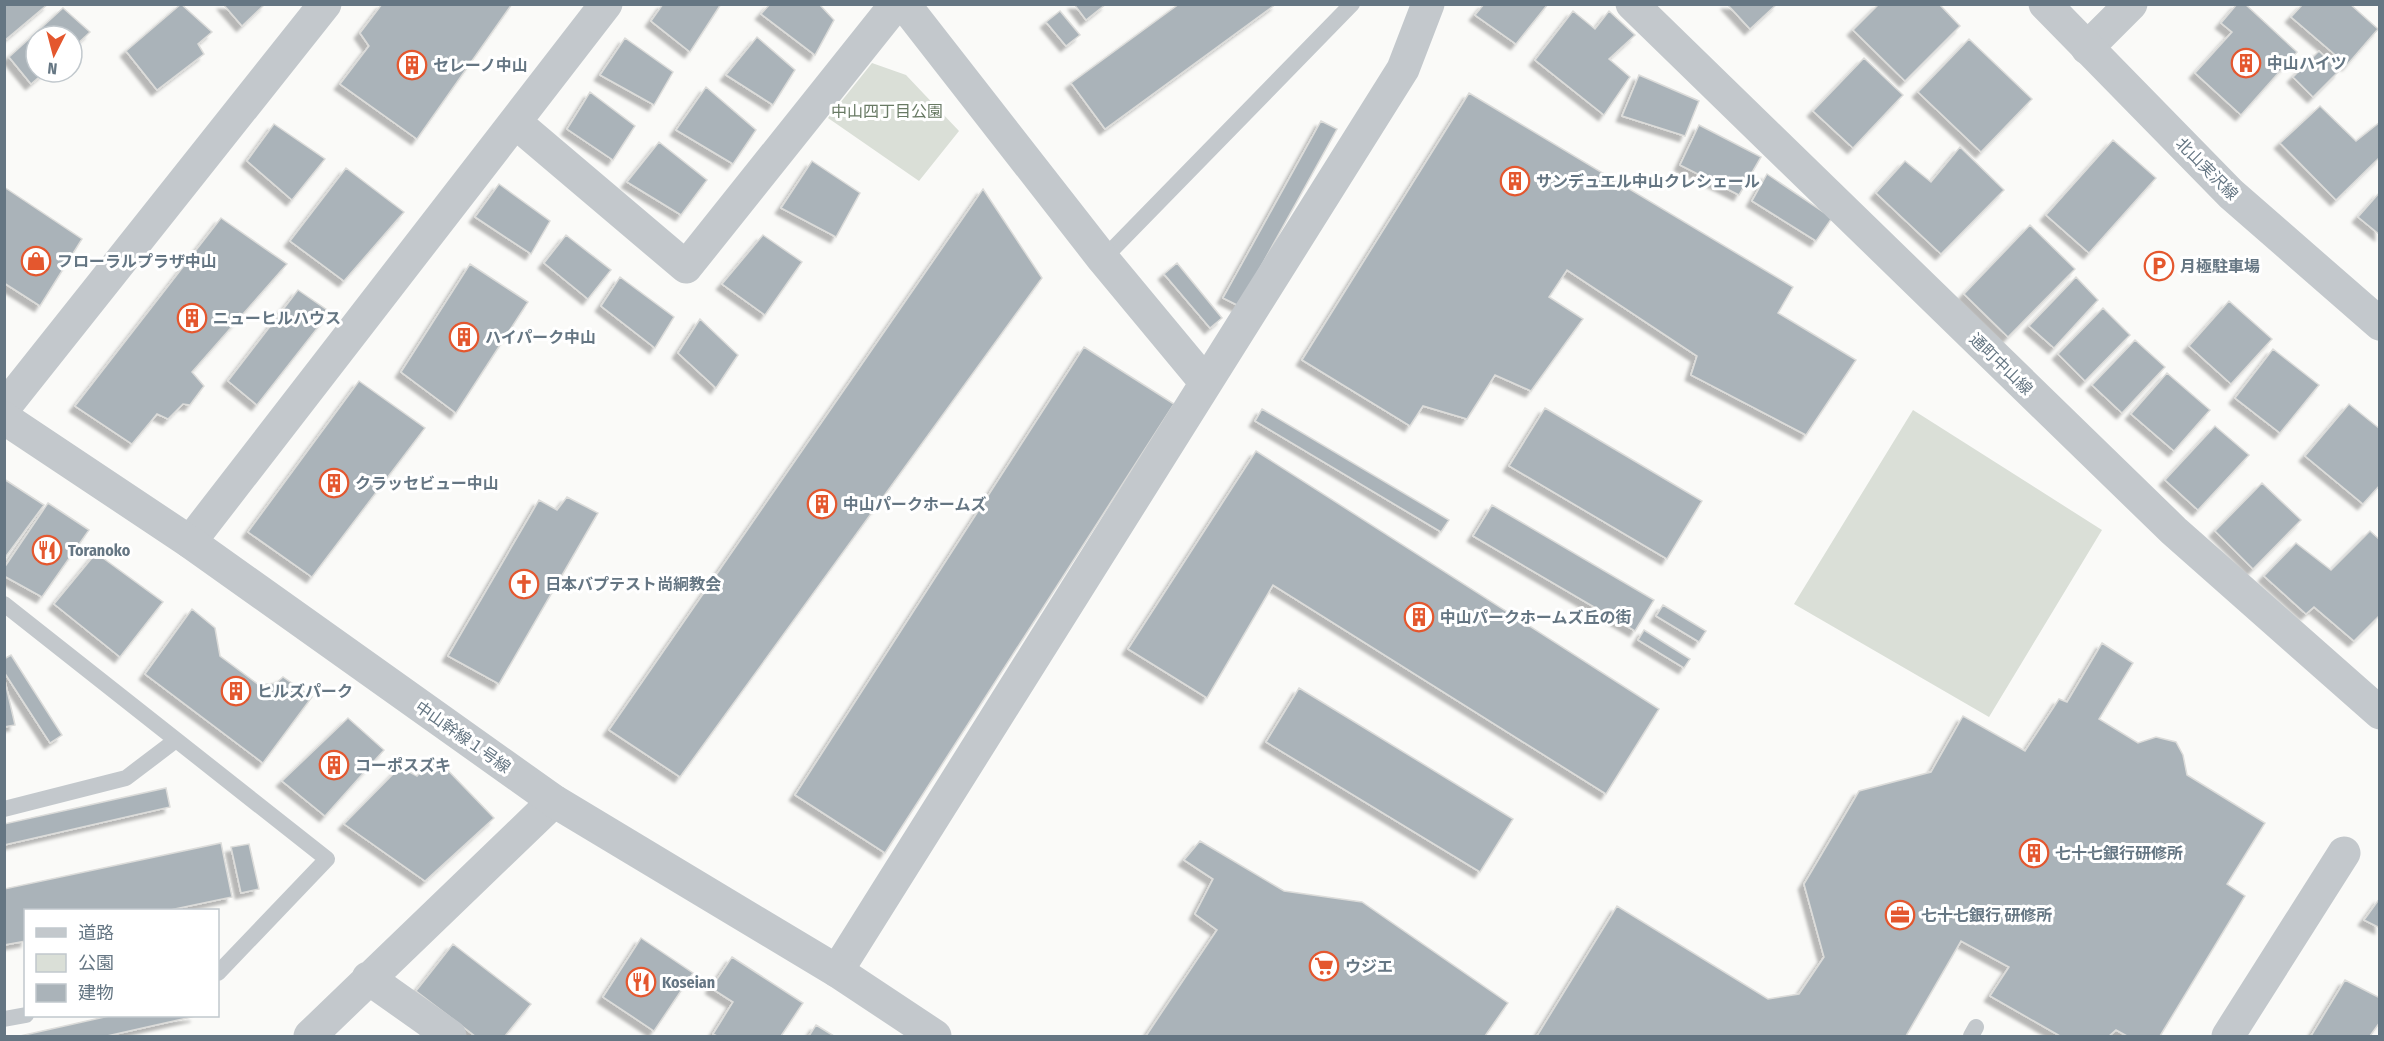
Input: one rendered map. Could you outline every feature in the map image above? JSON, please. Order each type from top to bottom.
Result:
[{"type":"street","points":[[4,408],[325,4]]},
{"type":"street","points":[[190,542],[606,4]]},
{"type":"street","points":[[515,122],[686,267],[896,4]]},
{"type":"street","points":[[904,4],[1103,259],[1206,383]]},
{"type":"street","points":[[837,970],[1402,69],[1428,4]]},
{"type":"street","name":"通町中山線","points":[[1632,4],[2174,531],[2379,714]]},
{"type":"street","name":"北山実沢線","points":[[2045,4],[2231,194],[2379,324]]},
{"type":"street","points":[[2087,48],[2131,4]]},
{"type":"street","name":"中山幹線１号線","points":[[4,417],[190,542],[554,801],[837,970],[935,1036]]},
{"type":"street","points":[[310,1036],[554,801]]},
{"type":"street","points":[[2228,1036],[2344,854]]},
{"type":"street","points":[[369,978],[450,1036]]},
{"type":"lane","points":[[1103,259],[1352,4]]},
{"type":"lane","points":[[4,604],[327,859],[219,972]]},
{"type":"lane","points":[[4,809],[126,778],[176,740]]},
{"type":"lane","points":[[4,1019],[24,1015]]},
{"type":"green space","name":"中山四丁目公園","points":[[872,63],[906,75],[959,131],[919,181],[828,118]]},
{"type":"green space","points":[[1913,410],[2102,530],[1989,717],[1794,604]]},
{"type":"building","points":[[4,4],[48,4],[24,24],[4,41]]},
{"type":"building","points":[[181,4],[212,32],[198,44],[204,54],[157,90],[126,51]]},
{"type":"building","points":[[223,4],[265,4],[242,26]]},
{"type":"building","name":"セレーノ中山","points":[[382,4],[512,4],[417,139],[340,84],[369,46],[360,33]]},
{"type":"building","points":[[663,4],[721,4],[690,52],[651,21]]},
{"type":"building","points":[[770,4],[819,4],[834,20],[815,55],[761,14]]},
{"type":"building","points":[[1074,4],[1106,4],[1086,20]]},
{"type":"building","points":[[1179,4],[1276,4],[1105,129],[1071,83]]},
{"type":"building","points":[[1484,4],[1548,4],[1516,44],[1475,15]]},
{"type":"building","points":[[1727,4],[1777,4],[1750,29]]},
{"type":"building","points":[[1879,4],[1939,4],[1960,26],[1905,81],[1853,30]]},
{"type":"building","name":"中山ハイツ","points":[[2237,4],[2245,4],[2297,52],[2241,115],[2195,73],[2232,32],[2221,23]]},
{"type":"building","points":[[2303,4],[2350,4],[2378,29],[2347,65],[2291,17]]},
{"type":"building","points":[[63,8],[81,24],[45,24]]},
{"type":"building","points":[[1060,11],[1080,35],[1066,46],[1046,22]]},
{"type":"building","points":[[1573,11],[1595,29],[1609,11],[1635,35],[1609,59],[1630,77],[1604,115],[1535,60]]},
{"type":"building","points":[[84,27],[90,32],[84,38]]},
{"type":"building","points":[[757,37],[795,70],[773,105],[726,75]]},
{"type":"building","points":[[625,38],[673,72],[654,105],[600,75]]},
{"type":"building","points":[[1969,39],[2032,99],[1981,152],[1918,92]]},
{"type":"building","points":[[24,43],[24,75],[9,57]]},
{"type":"building","points":[[2319,51],[2339,71],[2313,97],[2293,77]]},
{"type":"building","points":[[1864,58],[1903,95],[1853,148],[1813,111]]},
{"type":"building","points":[[1639,75],[1699,101],[1685,136],[1622,116]]},
{"type":"building","points":[[706,87],[756,130],[733,164],[676,130]]},
{"type":"building","points":[[590,92],[635,126],[613,160],[567,129]]},
{"type":"building","name":"サンデュエル中山クレシェール","points":[[1469,93],[1793,287],[1778,313],[1856,360],[1806,435],[1691,375],[1697,356],[1567,270],[1549,297],[1583,319],[1531,391],[1495,375],[1467,419],[1423,406],[1410,426],[1302,360]]},
{"type":"building","points":[[2320,106],[2356,141],[2380,122],[2380,157],[2336,200],[2280,143]]},
{"type":"building","points":[[1321,121],[1337,129],[1239,306],[1223,298]]},
{"type":"building","points":[[274,124],[325,159],[292,200],[247,161]]},
{"type":"building","points":[[1699,125],[1761,157],[1739,195],[1680,165]]},
{"type":"building","points":[[2113,140],[2156,178],[2089,253],[2046,215]]},
{"type":"building","points":[[659,142],[707,180],[681,215],[627,182]]},
{"type":"building","points":[[1960,147],[2004,190],[1941,254],[1876,193],[1905,161],[1931,182]]},
{"type":"building","points":[[812,161],[860,193],[836,237],[781,208]]},
{"type":"building","points":[[346,168],[404,212],[344,281],[290,241]]},
{"type":"building","points":[[1767,174],[1832,218],[1816,241],[1752,201]]},
{"type":"building","points":[[499,184],[550,221],[531,254],[475,217]]},
{"type":"building","name":"フローラルプラザ中山","points":[[4,187],[82,239],[40,306],[4,283]]},
{"type":"building","name":"中山パークホームズ","points":[[983,189],[1042,278],[680,777],[609,730]]},
{"type":"building","points":[[2380,192],[2380,235],[2358,217]]},
{"type":"building","name":"ニューヒルハウス","points":[[221,218],[287,264],[192,372],[204,386],[190,405],[183,404],[168,419],[157,414],[132,444],[75,406]]},
{"type":"building","points":[[2030,225],[2075,269],[2008,337],[1964,294]]},
{"type":"building","points":[[566,235],[611,270],[588,299],[544,263]]},
{"type":"building","points":[[763,235],[802,262],[765,315],[722,284]]},
{"type":"building","points":[[1177,263],[1222,318],[1210,328],[1164,274]]},
{"type":"building","name":"ハイパーク中山","points":[[470,264],[528,302],[456,413],[401,372]]},
{"type":"building","points":[[620,277],[674,317],[655,348],[601,306]]},
{"type":"building","points":[[2076,277],[2098,300],[2054,348],[2029,326]]},
{"type":"building","points":[[298,290],[330,312],[257,405],[228,381]]},
{"type":"building","points":[[2229,301],[2272,339],[2231,384],[2189,346]]},
{"type":"building","points":[[2103,308],[2130,335],[2085,381],[2058,354]]},
{"type":"building","points":[[700,319],[738,355],[716,388],[678,353]]},
{"type":"building","points":[[2135,340],[2165,367],[2122,413],[2092,385]]},
{"type":"building","points":[[1084,347],[1174,404],[885,853],[795,795]]},
{"type":"building","points":[[2273,349],[2319,385],[2280,433],[2235,398]]},
{"type":"building","points":[[2167,373],[2210,410],[2174,451],[2131,414]]},
{"type":"building","name":"クラッセビュー中山","points":[[359,381],[425,428],[312,577],[248,532]]},
{"type":"building","points":[[2349,404],[2380,429],[2380,485],[2363,504],[2305,456]]},
{"type":"building","points":[[1545,408],[1702,501],[1667,559],[1509,466]]},
{"type":"building","points":[[1262,409],[1449,520],[1441,532],[1255,421]]},
{"type":"building","points":[[2215,426],[2249,455],[2198,510],[2165,480]]},
{"type":"building","name":"中山パークホームズ丘の街","points":[[1256,451],[1659,709],[1606,794],[1273,585],[1207,698],[1128,649]]},
{"type":"building","points":[[4,479],[44,505],[4,559]]},
{"type":"building","points":[[2262,483],[2301,520],[2253,569],[2215,531]]},
{"type":"building","name":"日本バプテスト尚絅教会","points":[[567,497],[598,513],[499,684],[448,656],[539,500],[557,510]]},
{"type":"building","points":[[48,503],[89,530],[42,597],[4,576],[4,568]]},
{"type":"building","points":[[1492,505],[1654,600],[1635,631],[1473,536]]},
{"type":"building","points":[[2370,531],[2380,540],[2380,615],[2354,641],[2314,607],[2306,614],[2264,576],[2296,543],[2331,570]]},
{"type":"building","points":[[96,553],[163,602],[120,657],[54,604]]},
{"type":"building","points":[[1663,605],[1706,631],[1699,642],[1656,616]]},
{"type":"building","name":"ヒルズパーク","points":[[192,609],[215,628],[220,656],[259,685],[276,683],[283,677],[312,697],[263,763],[145,674]]},
{"type":"building","points":[[1644,630],[1690,659],[1684,668],[1638,640]]},
{"type":"building","name":"七十七銀行研修所","points":[[2102,643],[2133,663],[2099,719],[2138,743],[2156,737],[2176,742],[2183,755],[2187,775],[2265,823],[2227,884],[2245,896],[2160,1036],[2127,1036],[2116,1030],[2109,1036],[2060,1036],[1990,996],[2009,967],[1961,941],[1906,1036],[1537,1036],[1617,906],[1768,999],[1799,994],[1824,957],[1804,884],[1859,791],[1931,772],[1963,716],[2025,751],[2059,699],[2067,702]]},
{"type":"building","points":[[11,655],[62,735],[50,743],[4,672],[4,659]]},
{"type":"building","points":[[4,677],[15,725],[4,727]]},
{"type":"building","points":[[1299,688],[1513,819],[1480,872],[1266,742]]},
{"type":"building","name":"コーポスズキ","points":[[348,718],[384,750],[325,816],[282,781]]},
{"type":"building","points":[[434,756],[494,818],[425,881],[344,824],[400,767],[417,776]]},
{"type":"building","points":[[166,788],[170,807],[4,845],[4,824]]},
{"type":"building","name":"ウジエ","points":[[1200,841],[1284,891],[1362,902],[1508,1003],[1485,1036],[1146,1036],[1217,930],[1195,914],[1213,879],[1184,860]]},
{"type":"building","points":[[221,843],[232,897],[175,909],[24,909],[24,941],[4,945],[4,889]]},
{"type":"building","points":[[249,844],[259,889],[241,893],[231,847]]},
{"type":"building","points":[[2380,898],[2380,928],[2364,920]]},
{"type":"building","points":[[641,938],[693,973],[654,1031],[603,997]]},
{"type":"building","points":[[453,944],[531,1004],[505,1036],[475,1036],[416,991]]},
{"type":"building","points":[[732,957],[803,1003],[781,1036],[717,1036],[713,1034],[733,1002],[711,988]]},
{"type":"building","points":[[2345,980],[2380,998],[2380,1022],[2370,1036],[2311,1036]]},
{"type":"building","points":[[105,1017],[192,1017],[107,1036],[20,1036]]},
{"type":"building","points":[[816,1025],[834,1036],[809,1036]]},
{"type":"place","name":"中山ハイツ","points":[[2246,63]]},
{"type":"place","name":"セレーノ中山","points":[[412,65]]},
{"type":"place","name":"サンデュエル中山クレシェール","points":[[1515,181]]},
{"type":"place","name":"フローラルプラザ中山","points":[[36,261]]},
{"type":"place","name":"月極駐車場","points":[[2159,266]]},
{"type":"place","name":"ニューヒルハウス","points":[[192,318]]},
{"type":"place","name":"ハイパーク中山","points":[[464,337]]},
{"type":"place","name":"クラッセビュー中山","points":[[334,483]]},
{"type":"place","name":"中山パークホームズ","points":[[822,504]]},
{"type":"place","name":"Toranoko","points":[[47,550]]},
{"type":"place","name":"日本バプテスト尚絅教会","points":[[524,584]]},
{"type":"place","name":"中山パークホームズ丘の街","points":[[1419,617]]},
{"type":"place","name":"ヒルズパーク","points":[[236,691]]},
{"type":"place","name":"コーポスズキ","points":[[334,765]]},
{"type":"place","name":"七十七銀行研修所","points":[[2034,853]]},
{"type":"place","name":"七十七銀行 研修所","points":[[1900,915]]},
{"type":"place","name":"ウジエ","points":[[1324,966]]},
{"type":"place","name":"Koseian","points":[[641,982]]}]
